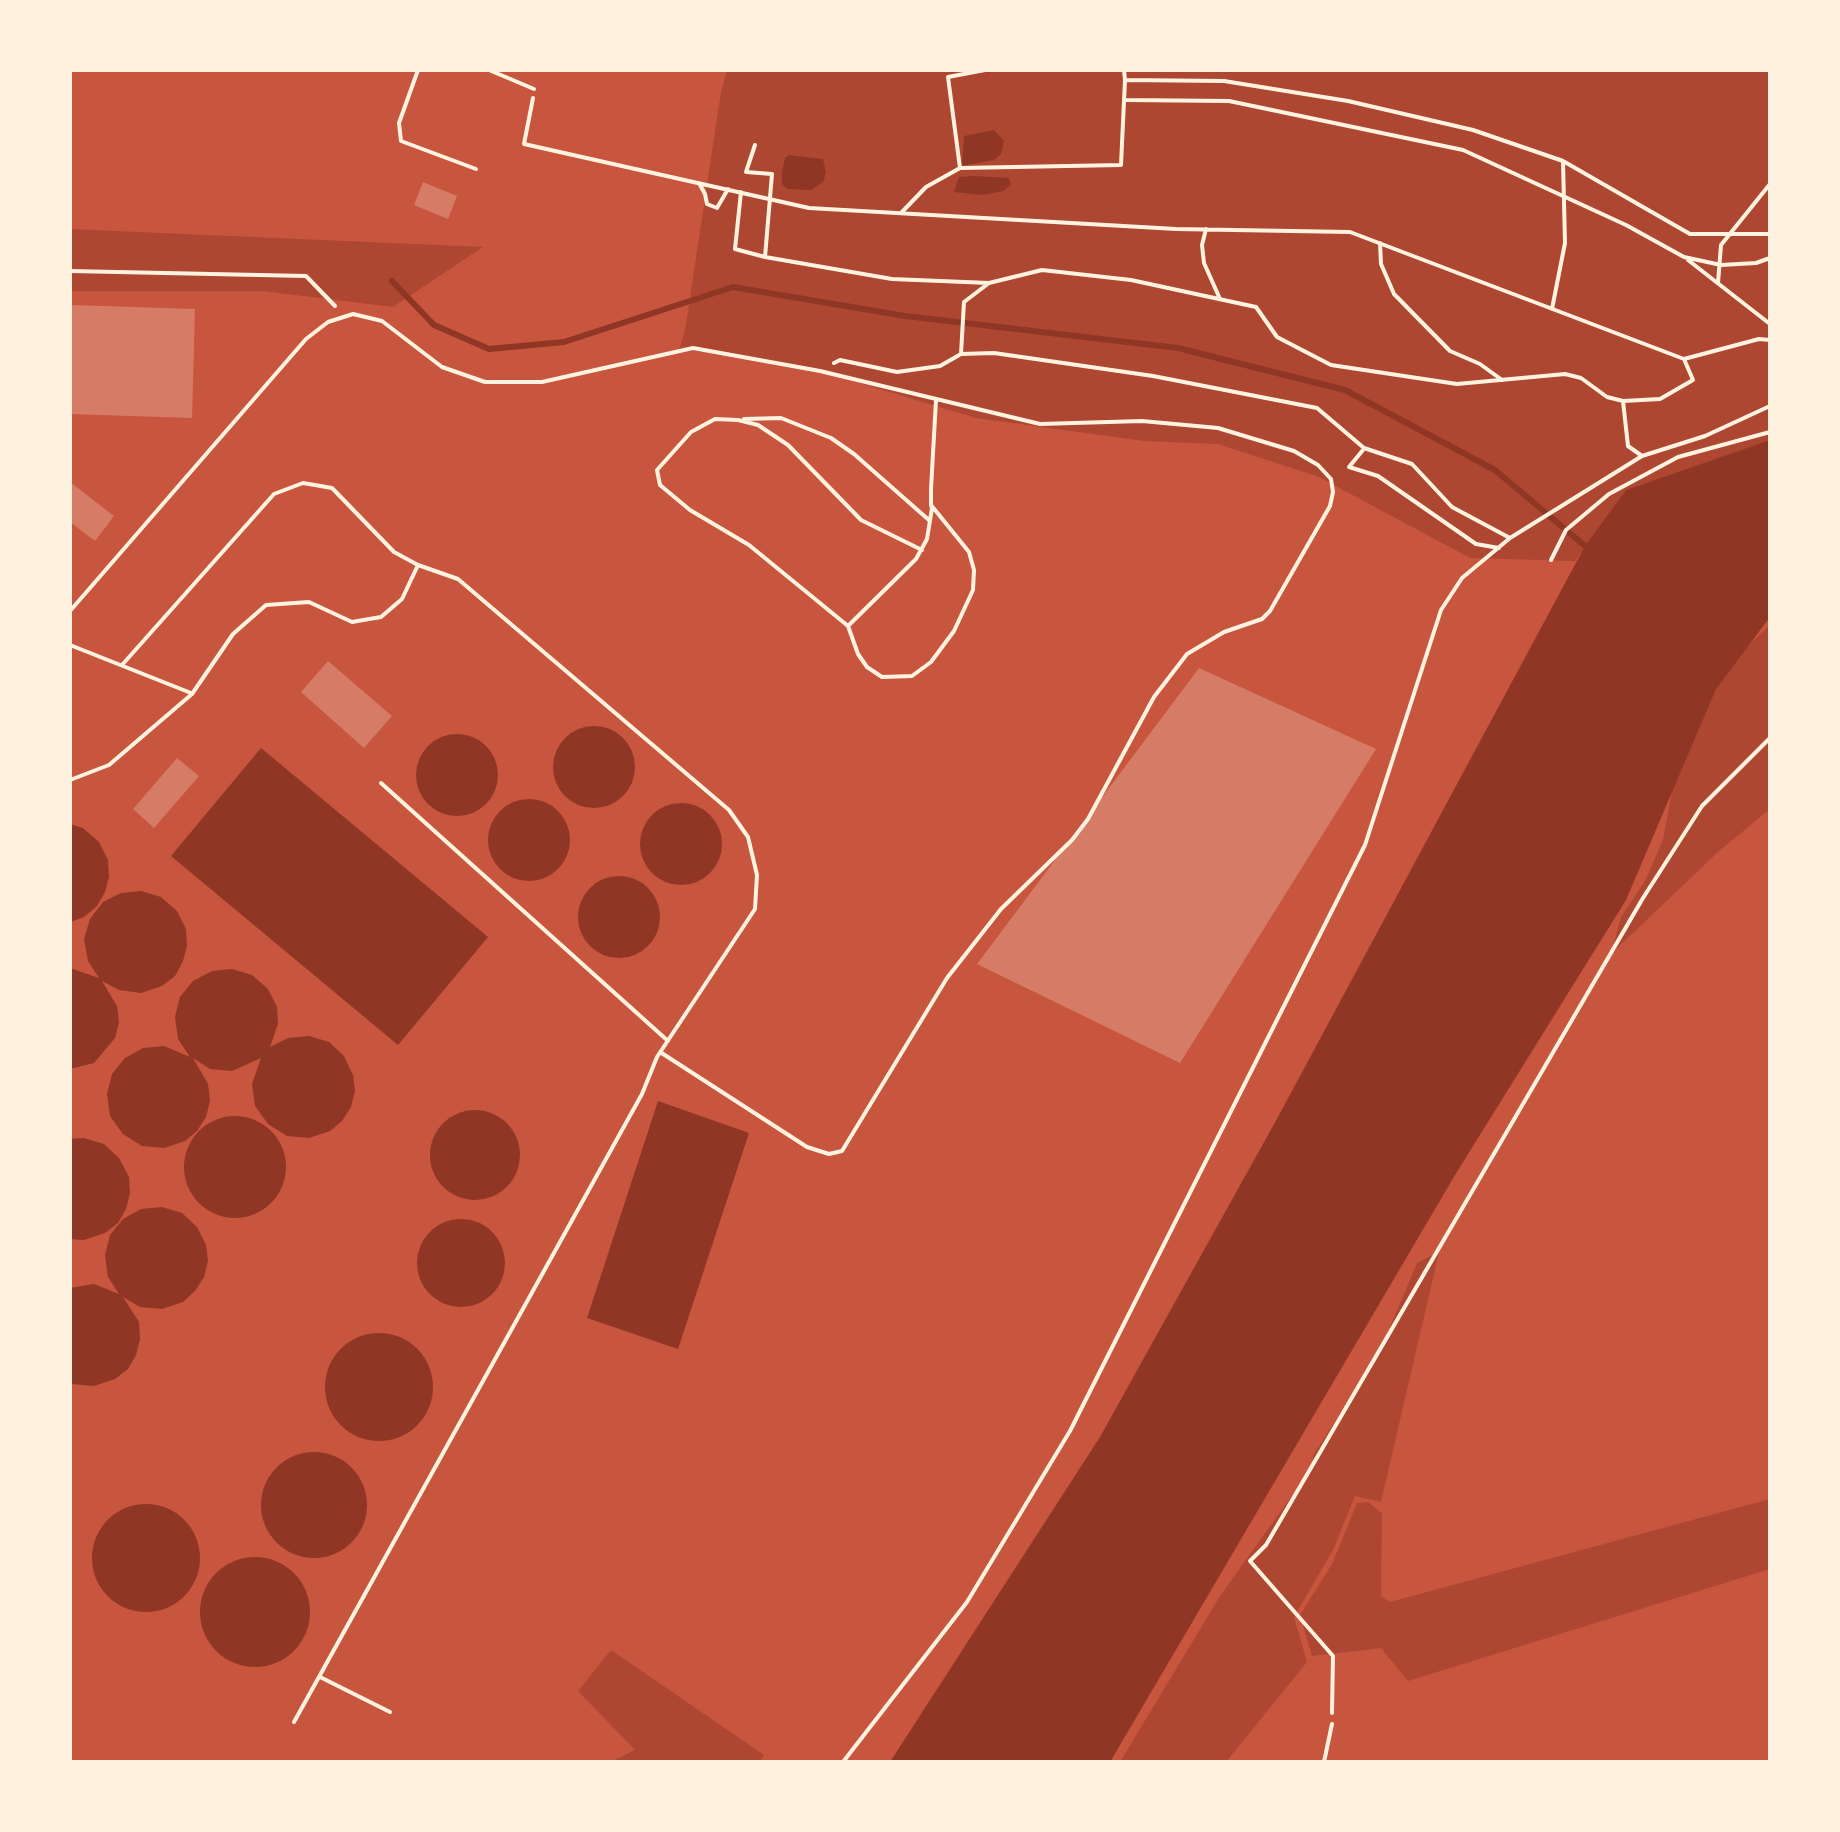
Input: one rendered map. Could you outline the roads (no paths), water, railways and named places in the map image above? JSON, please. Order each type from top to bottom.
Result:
[{"type":"lane","points":[[418,70],[399,123],[400,141],[476,168]]},
{"type":"lane","points":[[489,70],[534,89]]},
{"type":"lane","points":[[70,610],[306,339],[328,322],[354,314],[382,321],[442,367],[485,382],[542,382],[693,348],[820,371],[1040,424],[1142,421],[1218,428],[1263,439],[1318,464],[1331,479],[1330,506],[1270,611],[1186,654],[1154,697],[1088,819],[980,932],[947,978],[842,1151],[835,1155],[807,1147],[660,1052]]},
{"type":"lane","points":[[848,626],[922,550],[932,505],[936,400]]},
{"type":"lane","points":[[930,520],[832,438],[781,418],[715,419],[691,432],[657,470],[660,484],[690,510],[748,545],[848,626],[867,668],[882,677],[896,679],[912,676],[931,662],[954,631],[973,590],[974,570],[962,540],[932,505]]},
{"type":"lane","points":[[738,420],[758,425],[788,445],[860,520],[922,550]]},
{"type":"lane","points":[[122,664],[274,494],[303,483],[332,488],[394,552],[418,565],[458,578],[729,810],[748,837],[758,875],[755,909],[660,1052],[642,1094],[294,1722]]},
{"type":"lane","points":[[70,780],[110,765],[192,694],[233,634],[266,605],[309,602],[352,622],[381,617],[402,599],[418,565]]},
{"type":"lane","points":[[70,644],[192,694]]},
{"type":"lane","points":[[381,783],[668,1042]]},
{"type":"lane","points":[[320,1677],[390,1712]]},
{"type":"lane","points":[[1324,1762],[1332,1724]]},
{"type":"waterway","points":[[392,281],[434,325],[489,349],[564,342],[733,287],[905,316],[1178,348],[1345,390],[1495,470],[1585,546]]}]
